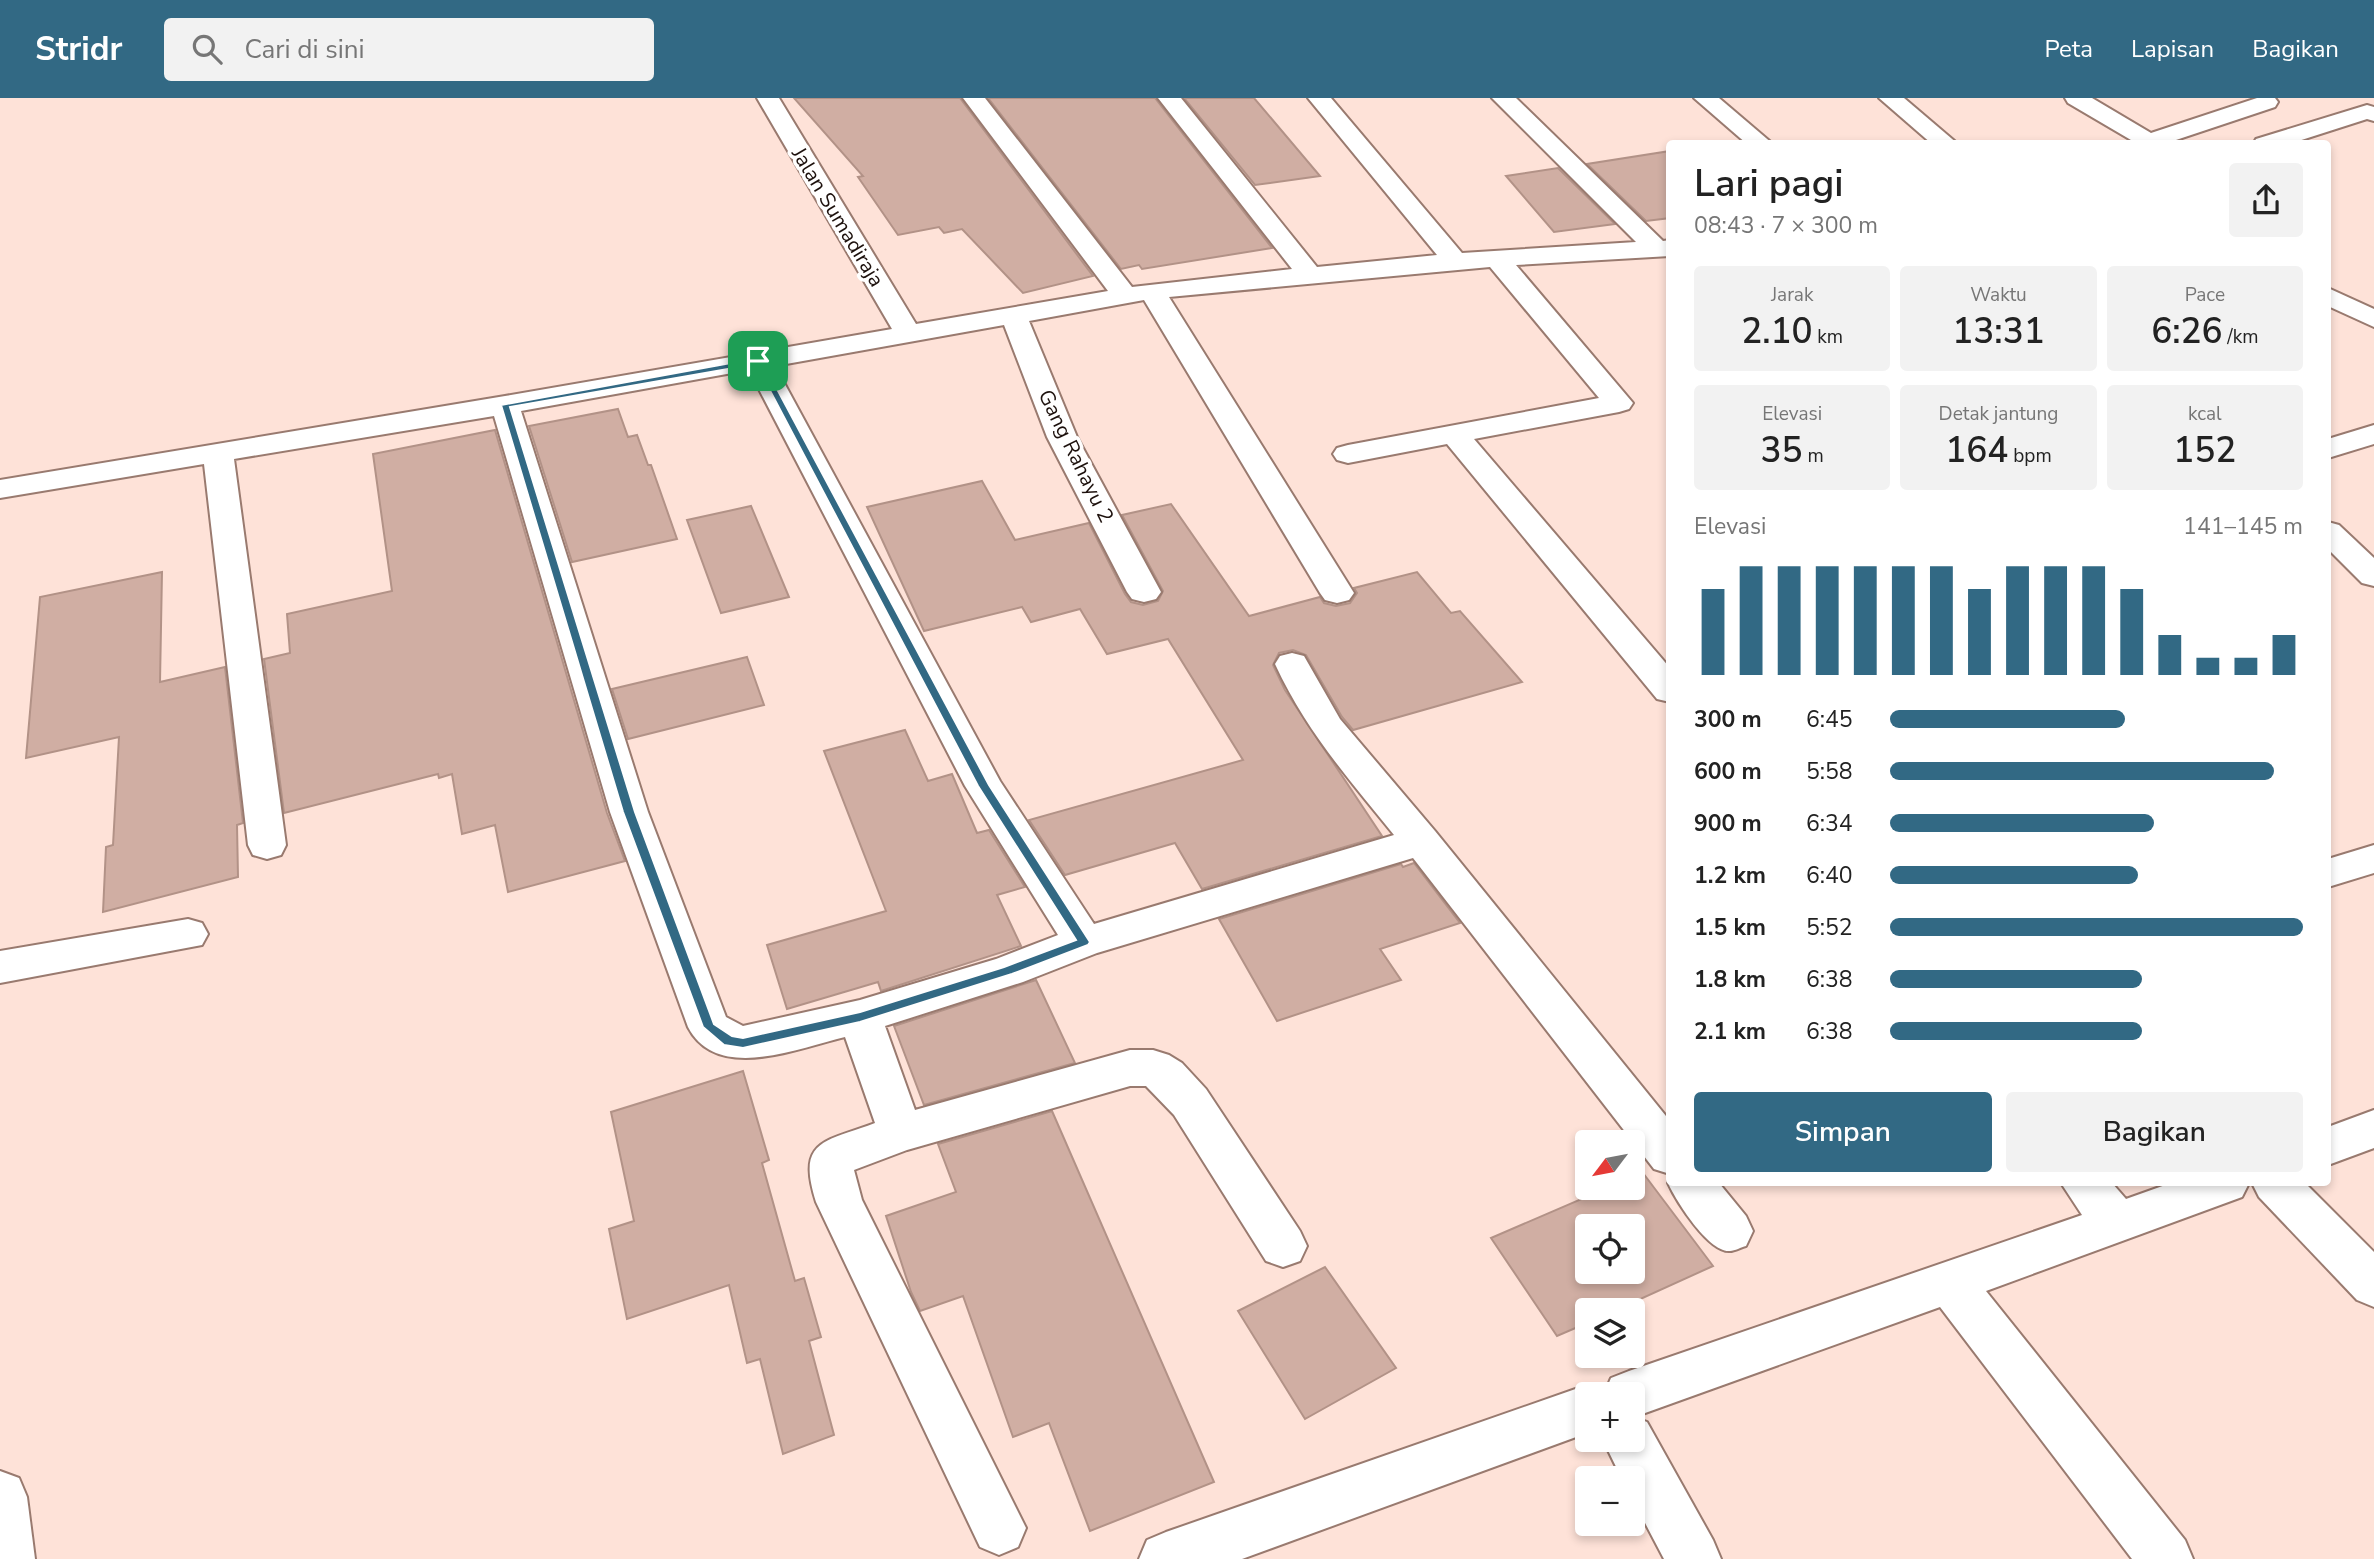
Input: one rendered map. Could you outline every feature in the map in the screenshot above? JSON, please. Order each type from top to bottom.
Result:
[{"type":"street","name":"Jalan Sumadiraja","points":[[768,98],[909,335]]},
{"type":"street","points":[[974,98],[1139,293],[1337,593]]},
{"type":"street","points":[[1169,98],[1308,273]]},
{"type":"street","points":[[1319,98],[1455,261]]},
{"type":"street","points":[[1503,98],[1663,249]]},
{"type":"street","points":[[1705,98],[1757,140]]},
{"type":"street","points":[[1890,98],[1942,140]]},
{"type":"street","points":[[2076,98],[2141,140]]},
{"type":"street","points":[[2150,140],[2261,100],[2318,125]]},
{"type":"street","points":[[2329,102],[2371,113]]},
{"type":"street","points":[[2275,140],[2318,125],[2371,113]]},
{"type":"street","points":[[0,489],[505,405],[1139,293],[1308,273],[1496,258],[1663,249]]},
{"type":"street","points":[[1348,454],[1619,402],[1496,258]]},
{"type":"street","points":[[2333,304],[2374,294]]},
{"type":"street","points":[[2333,304],[2374,319]]},
{"type":"street","name":"Gang Rahayu 2","points":[[1014,317],[1062,436],[1144,592]]},
{"type":"street","points":[[758,361],[984,786],[1084,942]]},
{"type":"street","points":[[505,405],[629,812],[709,1027],[729,1041],[743,1043],[860,1017],[1008,971],[1084,942],[1422,841]]},
{"type":"street","points":[[1454,434],[1666,686]]},
{"type":"street","points":[[2331,448],[2374,434]]},
{"type":"street","points":[[218,454],[267,845]]},
{"type":"street","points":[[2331,535],[2374,576]]},
{"type":"street","points":[[1292,664],[1310,702],[1327,728],[1422,841],[1666,1150]]},
{"type":"street","points":[[2331,872],[2374,859]]},
{"type":"street","points":[[0,967],[188,934]]},
{"type":"street","points":[[860,1017],[901,1133]]},
{"type":"street","points":[[999,1528],[839,1202],[831,1177],[831,1165],[837,1157],[901,1133],[1130,1068],[1153,1068],[1166,1076],[1190,1102],[1283,1246]]},
{"type":"street","points":[[2331,1145],[2374,1129]]},
{"type":"street","points":[[1693,1186],[1729,1231]]},
{"type":"street","points":[[2086,1186],[2117,1223]]},
{"type":"street","points":[[1645,1389],[2218,1186]]},
{"type":"street","points":[[2278,1186],[2374,1285]]},
{"type":"street","points":[[1950,1282],[2166,1559]]},
{"type":"street","points":[[1166,1559],[1575,1413]]},
{"type":"street","points":[[1636,1452],[1694,1559]]},
{"type":"street","points":[[0,1497],[8,1559]]},
{"type":"building","points":[[794,98],[960,98],[1093,276],[1023,293],[962,229],[944,233],[939,227],[898,235],[858,177],[863,176]]},
{"type":"building","points":[[988,98],[1155,98],[1272,248],[1142,269],[1139,265],[1121,269]]},
{"type":"building","points":[[1184,98],[1254,98],[1320,176],[1255,185]]},
{"type":"building","points":[[1666,152],[1666,218],[1646,221],[1587,164]]},
{"type":"building","points":[[1558,168],[1615,224],[1554,232],[1506,176]]},
{"type":"building","points":[[618,409],[628,437],[637,435],[648,465],[651,465],[677,539],[572,562],[529,426]]},
{"type":"building","points":[[495,430],[607,813],[625,861],[508,892],[495,825],[462,834],[452,774],[439,778],[438,774],[284,813],[264,659],[290,653],[287,614],[392,591],[373,454]]},
{"type":"building","points":[[982,481],[1015,540],[1089,523],[1125,594],[1131,602],[1143,605],[1158,601],[1163,591],[1122,515],[1171,504],[1249,616],[1320,597],[1324,603],[1336,606],[1350,603],[1357,593],[1354,588],[1417,572],[1451,613],[1460,611],[1522,682],[1353,730],[1342,717],[1306,655],[1293,650],[1279,653],[1273,665],[1285,690],[1382,836],[1202,889],[1175,843],[1065,875],[1029,820],[1243,760],[1168,639],[1107,654],[1080,609],[1031,622],[1022,607],[924,631],[867,507]]},
{"type":"building","points":[[751,506],[789,597],[721,613],[687,520]]},
{"type":"building","points":[[162,572],[160,682],[225,667],[243,823],[237,825],[238,877],[103,912],[106,847],[113,845],[119,737],[26,758],[40,597]]},
{"type":"building","points":[[747,657],[764,705],[628,739],[612,689]]},
{"type":"building","points":[[905,730],[928,781],[952,774],[977,833],[989,830],[1025,887],[997,895],[1021,946],[881,991],[878,982],[787,1009],[767,945],[886,911],[824,751]]},
{"type":"building","points":[[1414,863],[1460,923],[1380,949],[1401,980],[1277,1021],[1219,919],[1401,864],[1403,867]]},
{"type":"building","points":[[1036,980],[1075,1063],[924,1105],[894,1026]]},
{"type":"building","points":[[743,1071],[769,1160],[762,1163],[795,1281],[804,1278],[821,1337],[809,1341],[834,1435],[783,1454],[760,1359],[747,1363],[729,1285],[627,1319],[609,1229],[634,1221],[611,1112]]},
{"type":"building","points":[[1052,1111],[1214,1482],[1090,1531],[1049,1423],[1013,1437],[963,1296],[920,1311],[886,1216],[956,1192],[938,1144]]},
{"type":"building","points":[[1645,1176],[1713,1266],[1643,1298],[1575,1298],[1575,1328],[1557,1336],[1491,1238],[1579,1200],[1645,1200]]},
{"type":"building","points":[[1325,1267],[1396,1368],[1305,1419],[1238,1311]]},
{"type":"route","points":[[758,361],[984,786],[1084,942],[1008,971],[860,1017],[743,1043],[729,1041],[709,1027],[682,955],[629,812],[505,405],[758,361]]}]
